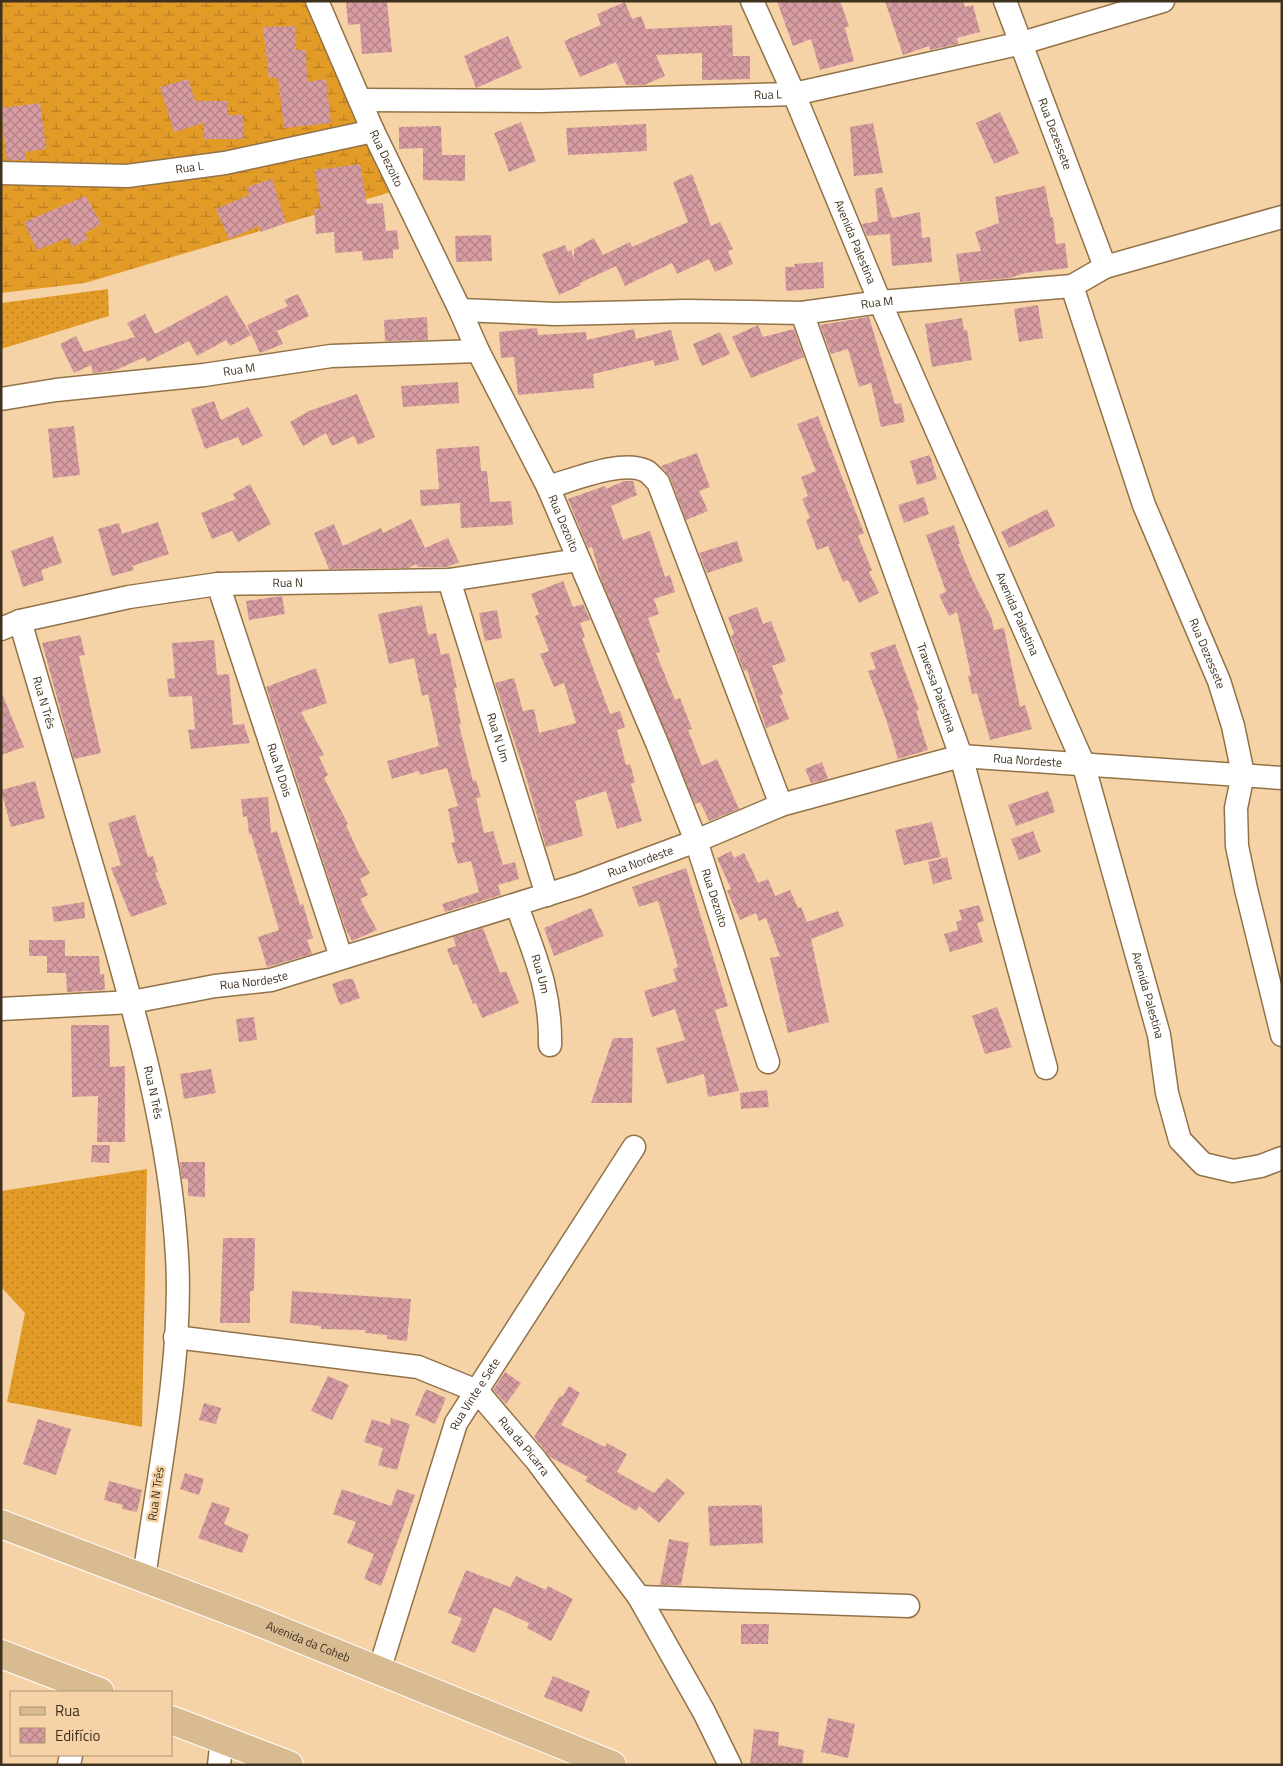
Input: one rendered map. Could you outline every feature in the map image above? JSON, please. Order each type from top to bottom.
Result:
[{"type":"main road","name":"Avenida da Coheb","points":[[1,1524],[144,1578],[612,1765]]},
{"type":"main road","points":[[1,1654],[89,1690]]},
{"type":"main road","points":[[172,1721],[221,1752],[289,1765]]},
{"type":"street","name":"Rua Dezoito","points":[[317,1],[373,131],[460,310],[478,352],[548,487],[657,743],[696,840],[768,1062]]},
{"type":"street","name":"Avenida Palestina","points":[[752,1],[794,94],[880,302],[1083,763],[1159,1035],[1167,1092],[1180,1140],[1203,1164],[1233,1171],[1261,1166],[1282,1158]]},
{"type":"street","name":"Rua Dezessete","points":[[1005,1],[1105,267]]},
{"type":"street","name":"Rua L","points":[[360,100],[539,100],[794,94],[1022,43],[1163,1]]},
{"type":"street","name":"Rua L","points":[[1,173],[127,176],[225,163],[373,131]]},
{"type":"street","name":"Rua M","points":[[460,310],[556,314],[686,311],[802,313],[880,302],[1072,286],[1105,267],[1282,217]]},
{"type":"street","name":"Rua Dezessete","points":[[1072,286],[1144,505],[1219,681],[1233,726],[1243,774],[1236,808],[1237,846],[1282,1035]]},
{"type":"street","name":"Travessa Palestina","points":[[802,313],[961,756],[1046,1068]]},
{"type":"street","name":"Rua M","points":[[1,399],[56,390],[204,375],[331,356],[478,352]]},
{"type":"street","points":[[548,487],[610,469],[629,468],[646,471],[658,482],[781,805]]},
{"type":"street","name":"Rua N","points":[[11,625],[129,597],[218,584],[449,580],[578,560]]},
{"type":"street","name":"Rua N Um","points":[[449,580],[547,895]]},
{"type":"street","name":"Rua N Dois","points":[[218,584],[342,957]]},
{"type":"street","name":"Rua N Três","points":[[11,625],[132,1002],[154,1095],[169,1174],[177,1257],[175,1337],[172,1375],[144,1578]]},
{"type":"street","name":"Rua Nordeste","points":[[1,1009],[132,1002],[215,986],[271,980],[342,957],[517,906],[696,840],[781,805],[961,756],[1282,778]]},
{"type":"street","name":"Rua Um","points":[[517,906],[543,979],[550,1015],[550,1045]]},
{"type":"street","name":"Rua Vinte e Sete","points":[[379,1671],[456,1423],[634,1147]]},
{"type":"street","name":"Rua da Picarra","points":[[175,1337],[418,1367],[477,1391],[536,1460],[639,1596],[704,1712],[730,1765]]},
{"type":"street","points":[[639,1596],[908,1606]]},
{"type":"green space","points":[[1,1],[310,1],[401,189],[85,283],[1,293]]},
{"type":"green space","points":[[108,289],[109,316],[1,349],[1,303]]},
{"type":"green space","points":[[147,1169],[142,1427],[7,1402],[25,1313],[1,1287],[1,1191]]},
{"type":"building","points":[[346,1],[387,1],[392,52],[362,54],[360,24],[348,25]]},
{"type":"building","points":[[777,1],[840,1],[849,26],[845,28],[854,61],[820,70],[811,39],[793,46]]},
{"type":"building","points":[[885,1],[963,1],[965,7],[973,5],[980,32],[957,38],[958,44],[930,50],[929,46],[903,55]]},
{"type":"building","points":[[625,2],[632,19],[641,16],[646,29],[732,25],[733,56],[750,56],[750,79],[702,80],[702,53],[656,55],[665,76],[644,85],[626,85],[616,62],[580,77],[564,41],[601,25],[597,14]]},
{"type":"building","points":[[295,26],[296,50],[306,50],[307,82],[326,79],[331,123],[284,128],[278,78],[269,78],[263,27]]},
{"type":"building","points":[[508,36],[522,68],[476,88],[464,56]]},
{"type":"building","points":[[188,79],[195,101],[227,101],[227,115],[243,115],[244,139],[204,139],[204,123],[174,132],[160,87]]},
{"type":"building","points":[[40,103],[46,149],[25,152],[26,160],[7,160],[1,108]]},
{"type":"building","points":[[1000,112],[1019,153],[994,164],[976,123]]},
{"type":"building","points":[[521,122],[536,161],[509,172],[494,133]]},
{"type":"building","points":[[873,123],[883,173],[854,176],[850,127]]},
{"type":"building","points":[[646,124],[647,151],[568,155],[566,128]]},
{"type":"building","points":[[441,126],[442,155],[465,155],[465,181],[423,180],[423,148],[399,149],[399,127]]},
{"type":"building","points":[[360,164],[367,204],[383,203],[386,231],[397,230],[399,249],[393,250],[393,258],[363,261],[362,251],[335,253],[334,232],[316,234],[314,209],[321,209],[315,170]]},
{"type":"building","points":[[692,174],[711,226],[720,222],[733,249],[728,251],[733,264],[715,272],[709,259],[677,274],[672,263],[625,286],[616,266],[559,295],[542,254],[565,245],[568,252],[571,250],[574,259],[574,249],[594,238],[603,255],[630,242],[632,247],[688,222],[673,182]]},
{"type":"building","points":[[272,179],[286,223],[261,232],[259,226],[229,239],[216,209],[249,195],[247,187]]},
{"type":"building","points":[[1045,186],[1051,218],[1053,217],[1056,244],[1065,243],[1068,268],[1025,273],[1010,278],[960,282],[956,254],[981,251],[975,232],[999,223],[995,197]]},
{"type":"building","points":[[882,187],[892,218],[920,212],[922,238],[930,237],[932,262],[892,266],[890,234],[867,236],[862,224],[878,221],[875,189]]},
{"type":"building","points":[[86,196],[101,224],[85,233],[88,239],[73,247],[68,238],[37,250],[24,222]]},
{"type":"building","points":[[491,235],[492,261],[456,262],[455,236]]},
{"type":"building","points":[[823,262],[824,288],[786,291],[785,267],[795,267],[794,264]]},
{"type":"building","points":[[298,294],[309,316],[277,331],[283,344],[260,353],[247,325],[288,306],[284,300]]},
{"type":"building","points":[[227,295],[251,335],[230,346],[226,340],[197,356],[189,341],[147,362],[145,357],[116,370],[93,373],[91,365],[74,373],[60,344],[76,336],[84,352],[135,337],[127,323],[145,314],[155,334]]},
{"type":"building","points":[[1038,305],[1043,338],[1019,342],[1014,309]]},
{"type":"building","points":[[427,317],[428,340],[385,341],[384,320]]},
{"type":"building","points":[[869,317],[895,404],[901,403],[905,422],[881,427],[871,383],[859,387],[848,349],[831,354],[820,325]]},
{"type":"building","points":[[962,318],[964,330],[967,330],[972,360],[932,367],[925,324]]},
{"type":"building","points":[[758,325],[763,337],[794,329],[804,357],[751,378],[732,337]]},
{"type":"building","points":[[537,328],[538,335],[586,332],[587,340],[634,329],[636,339],[671,330],[679,360],[655,366],[653,360],[593,374],[594,388],[518,395],[514,357],[501,358],[499,332]]},
{"type":"building","points":[[720,332],[730,354],[702,366],[693,344]]},
{"type":"building","points":[[458,382],[459,403],[403,407],[401,386]]},
{"type":"building","points":[[357,394],[375,437],[358,445],[354,436],[332,446],[326,433],[303,446],[290,422],[309,411]]},
{"type":"building","points":[[214,401],[221,420],[248,407],[263,436],[242,446],[238,437],[205,449],[191,409]]},
{"type":"building","points":[[818,416],[864,533],[858,536],[872,570],[869,572],[879,593],[859,603],[848,580],[843,582],[828,546],[817,550],[806,520],[810,518],[802,499],[808,496],[801,477],[816,471],[797,424]]},
{"type":"building","points":[[74,426],[80,475],[53,478],[48,429]]},
{"type":"building","points":[[479,446],[481,471],[487,471],[490,502],[511,501],[513,525],[461,528],[460,503],[421,506],[420,490],[439,489],[436,449]]},
{"type":"building","points":[[697,453],[710,487],[699,491],[708,511],[686,520],[670,477],[661,466]]},
{"type":"building","points":[[930,455],[937,479],[917,485],[910,461]]},
{"type":"building","points":[[624,481],[633,481],[637,495],[611,506],[623,540],[650,531],[665,577],[670,575],[675,592],[654,599],[659,614],[648,618],[660,652],[656,653],[675,700],[680,698],[692,729],[688,730],[702,766],[717,759],[739,809],[709,821],[700,802],[695,804],[601,579],[592,547],[588,548],[568,499],[605,486],[606,489]]},
{"type":"building","points":[[250,484],[271,524],[238,542],[232,531],[212,539],[201,513],[236,499],[233,494]]},
{"type":"building","points":[[924,497],[929,514],[904,523],[898,505]]},
{"type":"building","points":[[1047,509],[1055,526],[1009,548],[1001,532]]},
{"type":"building","points":[[411,519],[425,548],[448,538],[459,562],[447,567],[418,567],[416,564],[409,568],[329,569],[314,533],[334,524],[343,546],[381,528],[383,533]]},
{"type":"building","points":[[158,522],[169,554],[132,566],[134,570],[112,576],[98,529],[119,523],[122,534]]},
{"type":"building","points":[[954,525],[960,544],[958,544],[973,581],[991,617],[994,630],[1004,628],[1020,707],[1025,705],[1032,729],[990,740],[977,693],[972,694],[968,676],[971,675],[957,612],[949,616],[939,595],[946,592],[926,535]]},
{"type":"building","points":[[53,536],[62,563],[41,570],[44,580],[23,587],[11,551]]},
{"type":"building","points":[[737,541],[743,561],[707,573],[699,553]]},
{"type":"building","points":[[563,581],[573,607],[583,604],[590,620],[580,623],[585,637],[582,638],[610,714],[620,711],[625,727],[617,730],[626,765],[630,764],[635,782],[631,784],[642,821],[617,829],[606,791],[575,801],[583,836],[546,847],[525,774],[495,683],[514,678],[523,711],[534,709],[539,733],[576,723],[564,683],[554,687],[540,654],[549,651],[535,616],[539,614],[531,594]]},
{"type":"building","points":[[282,596],[285,614],[249,620],[246,601]]},
{"type":"building","points":[[422,605],[428,635],[436,633],[441,655],[449,653],[457,688],[454,688],[461,724],[459,725],[473,781],[476,780],[481,797],[476,798],[484,833],[493,831],[503,865],[515,862],[519,879],[498,885],[501,895],[445,912],[442,904],[479,892],[471,861],[458,864],[451,843],[455,842],[448,809],[458,806],[447,768],[420,775],[419,771],[392,779],[387,761],[439,746],[428,694],[422,696],[414,658],[389,664],[378,614]]},
{"type":"building","points":[[757,607],[763,624],[771,621],[786,661],[772,666],[783,694],[780,696],[789,719],[766,728],[747,670],[744,671],[731,636],[734,634],[728,617]]},
{"type":"building","points":[[497,610],[502,638],[485,641],[479,613]]},
{"type":"building","points":[[80,635],[85,655],[79,656],[101,753],[74,759],[42,643]]},
{"type":"building","points":[[214,640],[217,675],[229,674],[233,725],[244,724],[250,743],[191,749],[188,730],[195,729],[192,696],[169,697],[167,679],[175,678],[172,643]]},
{"type":"building","points":[[895,644],[919,710],[916,711],[928,750],[898,759],[887,722],[868,671],[876,669],[870,653]]},
{"type":"building","points":[[316,668],[327,703],[301,712],[324,755],[319,757],[328,775],[324,778],[348,824],[346,825],[358,852],[370,873],[360,879],[368,895],[360,899],[377,930],[352,941],[346,930],[317,843],[319,842],[266,687]]},
{"type":"building","points":[[1,691],[24,747],[1,755]]},
{"type":"building","points":[[822,762],[828,779],[811,783],[805,769]]},
{"type":"building","points":[[35,781],[45,818],[11,827],[1,790]]},
{"type":"building","points":[[1048,791],[1055,812],[1016,826],[1008,805]]},
{"type":"building","points":[[268,797],[271,833],[277,831],[300,905],[303,904],[313,938],[307,940],[312,954],[267,967],[258,937],[279,930],[251,834],[249,834],[247,816],[243,817],[241,799]]},
{"type":"building","points":[[135,815],[148,857],[153,856],[158,872],[155,873],[167,904],[131,917],[111,868],[121,865],[108,823]]},
{"type":"building","points":[[932,822],[941,857],[904,865],[895,830]]},
{"type":"building","points":[[1033,831],[1041,852],[1019,860],[1011,839]]},
{"type":"building","points":[[731,851],[734,858],[744,853],[758,883],[768,879],[775,896],[790,890],[798,908],[801,907],[807,922],[838,911],[844,926],[811,939],[829,1022],[788,1033],[770,958],[780,956],[766,918],[759,921],[756,913],[740,920],[727,891],[731,889],[717,858]]},
{"type":"building","points":[[947,857],[952,879],[933,884],[928,862]]},
{"type":"building","points":[[686,868],[728,1006],[715,1010],[739,1091],[708,1097],[704,1074],[667,1084],[656,1048],[685,1040],[675,1009],[652,1017],[644,991],[677,981],[673,969],[678,967],[658,901],[639,907],[632,887]]},
{"type":"building","points":[[84,902],[85,918],[54,922],[52,907]]},
{"type":"building","points":[[979,905],[984,921],[977,923],[983,942],[950,952],[944,934],[958,930],[956,922],[962,920],[959,910]]},
{"type":"building","points":[[591,908],[604,936],[554,956],[544,928]]},
{"type":"building","points":[[483,928],[500,973],[506,971],[519,1003],[482,1018],[476,1003],[473,1004],[457,964],[453,965],[447,949],[456,946],[453,937]]},
{"type":"building","points":[[29,940],[65,940],[65,956],[99,956],[100,974],[104,974],[105,990],[67,992],[66,973],[47,973],[47,956],[29,956]]},
{"type":"building","points":[[346,979],[353,979],[360,998],[340,1005],[332,984]]},
{"type":"building","points":[[997,1007],[1012,1047],[985,1054],[972,1016]]},
{"type":"building","points":[[254,1017],[257,1040],[239,1042],[236,1019]]},
{"type":"building","points":[[71,1025],[109,1025],[110,1067],[125,1066],[125,1142],[97,1142],[98,1096],[72,1097]]},
{"type":"building","points":[[613,1038],[633,1038],[632,1103],[591,1103]]},
{"type":"building","points":[[211,1069],[216,1093],[184,1099],[180,1074]]},
{"type":"building","points":[[767,1090],[769,1107],[741,1109],[740,1093]]},
{"type":"building","points":[[92,1145],[110,1145],[109,1163],[91,1162]]},
{"type":"building","points":[[180,1162],[205,1162],[205,1197],[188,1196],[188,1179],[182,1179]]},
{"type":"building","points":[[223,1238],[255,1238],[254,1291],[250,1291],[250,1323],[220,1323]]},
{"type":"building","points":[[292,1291],[411,1299],[407,1341],[387,1339],[387,1335],[365,1333],[365,1330],[321,1329],[321,1326],[290,1323]]},
{"type":"building","points":[[505,1372],[521,1383],[506,1404],[493,1390]]},
{"type":"building","points":[[328,1376],[349,1385],[332,1420],[311,1411]]},
{"type":"building","points":[[569,1386],[580,1393],[561,1425],[605,1447],[607,1443],[627,1454],[617,1472],[654,1493],[667,1478],[685,1493],[659,1523],[639,1506],[636,1511],[585,1481],[588,1477],[550,1457],[534,1437],[560,1396],[562,1397]]},
{"type":"building","points":[[426,1389],[446,1398],[435,1424],[415,1415]]},
{"type":"building","points":[[204,1403],[221,1408],[216,1424],[199,1420]]},
{"type":"building","points":[[391,1418],[410,1424],[397,1470],[378,1465],[383,1448],[364,1442],[372,1419],[390,1425]]},
{"type":"building","points":[[38,1419],[71,1429],[56,1475],[23,1464]]},
{"type":"building","points":[[185,1473],[204,1479],[199,1495],[180,1489]]},
{"type":"building","points":[[109,1481],[142,1490],[137,1512],[122,1509],[123,1505],[104,1500]]},
{"type":"building","points":[[342,1489],[391,1506],[397,1489],[415,1495],[381,1586],[364,1579],[374,1554],[347,1543],[356,1522],[333,1514]]},
{"type":"building","points":[[212,1502],[230,1508],[224,1524],[249,1535],[242,1553],[198,1538]]},
{"type":"building","points":[[762,1505],[763,1543],[710,1546],[708,1506]]},
{"type":"building","points":[[669,1539],[689,1543],[681,1585],[660,1585]]},
{"type":"building","points":[[466,1570],[510,1587],[516,1576],[546,1590],[548,1586],[573,1599],[551,1641],[527,1628],[529,1623],[494,1607],[475,1653],[451,1643],[462,1618],[448,1613]]},
{"type":"building","points":[[741,1624],[769,1624],[768,1644],[741,1644]]},
{"type":"building","points":[[553,1676],[590,1691],[582,1712],[544,1697]]},
{"type":"building","points":[[828,1718],[855,1724],[848,1758],[821,1752]]},
{"type":"building","points":[[754,1729],[779,1732],[778,1745],[804,1750],[802,1765],[750,1765]]}]
